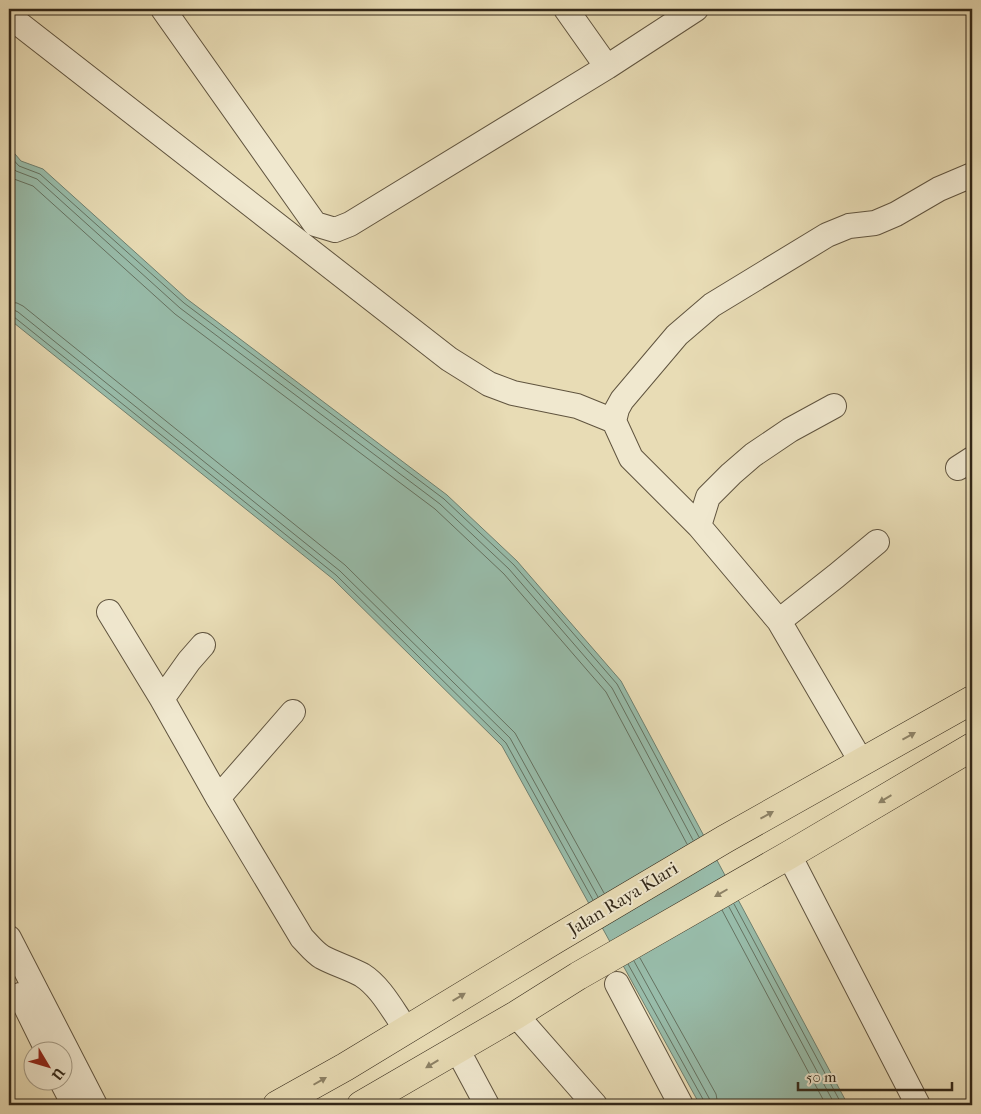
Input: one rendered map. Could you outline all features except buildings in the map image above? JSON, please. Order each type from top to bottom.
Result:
[{"type":"highway","name":"Jalan Raya Klari","points":[[277,1105],[345,1067],[725,839],[972,700]]},
{"type":"highway","points":[[377,1101],[457,1049],[578,976],[972,747]]},
{"type":"street","points":[[566,9],[607,67]]},
{"type":"street","points":[[170,11],[315,224],[335,230],[350,224],[607,67],[696,9]]},
{"type":"street","points":[[9,16],[449,358],[489,384],[512,393],[577,406],[614,421]]},
{"type":"street","points":[[862,762],[779,621],[699,526],[631,458],[614,421],[622,400],[677,334],[712,305],[827,235],[849,226],[875,223],[896,214],[939,189],[972,175]]},
{"type":"street","points":[[699,526],[708,498],[731,474],[790,430],[834,406]]},
{"type":"street","points":[[779,621],[877,542]]},
{"type":"street","points":[[109,612],[302,938],[323,957],[362,975],[380,992],[406,1029]]},
{"type":"street","points":[[162,699],[203,645]]},
{"type":"street","points":[[218,798],[293,712]]},
{"type":"street","points":[[789,855],[918,1105]]},
{"type":"street","points":[[9,938],[95,1105]]},
{"type":"street","points":[[9,971],[43,1042]]},
{"type":"street","points":[[617,984],[681,1105]]},
{"type":"street","points":[[516,1015],[595,1105]]},
{"type":"street","points":[[457,1049],[487,1105]]},
{"type":"street","points":[[67,1092],[74,1105]]},
{"type":"water","points":[[9,147],[21,161],[43,169],[187,299],[447,495],[517,561],[621,681],[848,1105],[700,1105],[502,746],[333,579],[9,319]]}]
